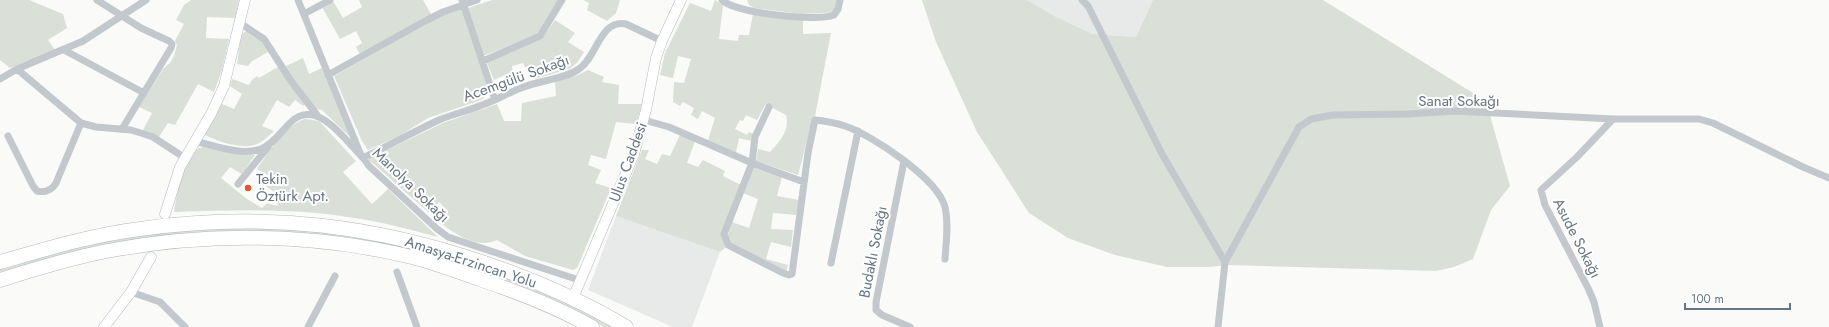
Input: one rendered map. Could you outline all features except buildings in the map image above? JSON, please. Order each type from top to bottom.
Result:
[{"type":"highway","name":"Amasya-Erzincan Yolu","points":[[0,262],[84,238],[139,229],[213,222],[263,221],[308,223],[355,229],[428,245],[502,269],[573,298],[626,327]]},
{"type":"highway","name":"Amasya-Erzincan Yolu","points":[[0,280],[61,262],[131,247],[192,240],[296,239],[345,244],[427,262],[544,303],[574,322],[592,327]]},
{"type":"street","points":[[97,0],[141,28],[169,41],[172,44],[122,129]]},
{"type":"street","points":[[0,79],[17,69],[64,50],[93,35],[146,0]]},
{"type":"street","points":[[166,214],[177,175],[224,86],[245,0]]},
{"type":"street","name":"Manolya Sokağı","points":[[298,0],[363,158],[377,173],[436,228],[448,237],[580,280]]},
{"type":"street","points":[[304,14],[330,0]]},
{"type":"street","points":[[328,75],[427,20],[463,2],[477,0]]},
{"type":"street","points":[[483,61],[540,36],[562,0]]},
{"type":"street","name":"Ulus Caddesi","points":[[573,298],[629,167],[644,120],[656,58],[662,41],[681,0]]},
{"type":"street","points":[[722,0],[733,7],[754,11],[818,17],[834,16],[838,9],[840,0]]},
{"type":"street","points":[[1082,0],[1090,11],[1162,154],[1225,262]]},
{"type":"street","points":[[463,2],[495,100]]},
{"type":"street","points":[[240,23],[264,39],[291,81],[317,115],[329,123],[363,158]]},
{"type":"street","name":"Acemgülü Sokağı","points":[[363,158],[440,120],[495,100],[523,87],[564,76],[579,69],[588,59],[609,27],[616,23],[626,24],[662,41]]},
{"type":"street","points":[[64,50],[144,93]]},
{"type":"street","points":[[17,69],[81,123],[96,127],[131,130],[152,137],[185,158]]},
{"type":"street","points":[[769,107],[755,136],[752,163],[725,230],[725,240],[728,245],[733,249],[789,275],[792,274],[804,182],[815,120],[845,126],[858,131],[916,169],[927,180],[941,198],[945,207],[947,227],[945,259]]},
{"type":"street","name":"Sanat Sokağı","points":[[1218,327],[1225,262],[1298,127],[1311,119],[1333,115],[1408,114],[1454,111],[1613,119],[1699,119],[1713,122],[1803,167],[1829,178]]},
{"type":"street","points":[[238,184],[271,144],[296,118],[310,114],[317,115]]},
{"type":"street","name":"Asude Sokağı","points":[[1600,327],[1594,302],[1588,288],[1545,205],[1540,190],[1581,152],[1613,119]]},
{"type":"street","points":[[644,120],[669,127],[752,163],[804,182]]},
{"type":"street","points":[[8,136],[33,186],[37,191],[46,192],[56,183],[81,123]]},
{"type":"street","points":[[831,263],[858,131]]},
{"type":"street","points":[[195,141],[246,151],[262,149],[271,144]]},
{"type":"street","name":"Budaklı Sokağı","points":[[904,161],[876,302],[876,310],[882,315],[910,327]]},
{"type":"street","points":[[104,327],[131,292],[151,257]]},
{"type":"street","points":[[397,272],[417,327]]},
{"type":"street","points":[[308,327],[335,276]]},
{"type":"street","points":[[131,292],[160,302],[185,327]]},
{"type":"shaded area","points":[[0,0],[29,0],[63,14],[67,28],[48,40],[55,50],[10,68],[0,60]]},
{"type":"shaded area","points":[[191,0],[239,0],[235,18],[207,17],[206,38],[229,39],[222,70],[214,92],[198,84],[175,125],[168,123],[159,137],[143,130],[152,113],[139,107],[163,69],[170,63],[174,56],[177,45],[175,41],[184,24],[176,20],[184,5]]},
{"type":"shaded area","points":[[359,0],[423,0],[431,14],[361,56],[356,47],[362,43],[356,31],[340,39],[322,7],[333,1],[343,18],[362,7]]},
{"type":"shaded area","points":[[492,0],[559,0],[538,34],[483,56],[468,8]]},
{"type":"shaded area","points":[[583,0],[620,0],[616,13],[607,21],[587,10],[589,3]]},
{"type":"shaded area","points":[[715,0],[723,5],[719,39],[738,41],[739,35],[749,35],[753,14],[803,19],[803,34],[831,33],[815,116],[813,118],[798,175],[756,161],[758,149],[770,152],[781,140],[787,126],[786,115],[765,105],[757,120],[746,115],[743,121],[740,120],[735,129],[747,135],[749,132],[754,134],[751,141],[739,138],[736,153],[708,140],[715,118],[702,111],[698,119],[691,115],[694,108],[683,102],[680,106],[673,102],[674,82],[684,83],[691,59],[678,56],[673,78],[660,75],[665,53],[690,3],[711,11]]},
{"type":"shaded area","points":[[747,0],[843,0],[840,12],[801,14],[754,8],[749,5]]},
{"type":"shaded area","points":[[922,0],[1027,0],[1056,17],[1093,34],[1136,37],[1153,0],[1323,0],[1486,101],[1510,186],[1491,210],[1473,259],[1454,267],[1436,271],[1229,265],[1208,267],[1167,267],[1115,255],[1068,238],[1029,213],[977,132],[936,42]]},
{"type":"shaded area","points":[[1027,0],[1153,0],[1136,37],[1093,34],[1056,17]]},
{"type":"shaded area","points":[[463,8],[489,94],[481,100],[428,118],[399,136],[368,150],[362,141],[334,76],[439,17]]},
{"type":"shaded area","points":[[555,20],[575,33],[568,42],[584,52],[577,63],[569,69],[535,79],[530,67],[525,67],[523,63],[512,66],[513,71],[494,80],[487,63],[543,37]]},
{"type":"shaded area","points":[[247,30],[260,39],[268,52],[252,61],[248,66],[237,64],[241,35]]},
{"type":"shaded area","points":[[303,58],[309,74],[322,68],[350,137],[322,110],[316,109],[284,67]]},
{"type":"shaded area","points":[[278,67],[306,104],[303,106],[295,100],[289,107],[277,100],[262,126],[274,131],[259,143],[253,145],[232,145],[205,135],[222,104],[234,109],[242,94],[230,86],[232,79],[249,85],[257,76],[259,78]]},
{"type":"shaded area","points":[[588,70],[604,77],[602,82],[619,85],[618,104],[642,104],[636,124],[616,122],[606,159],[591,155],[588,165],[601,170],[595,183],[611,188],[577,268],[573,270],[525,256],[497,240],[489,243],[481,243],[458,235],[437,220],[447,210],[439,202],[429,213],[368,159],[443,123],[497,104],[504,121],[521,121],[522,103],[556,96],[555,81],[578,75]]},
{"type":"shaded area","points":[[305,119],[319,121],[356,161],[343,172],[372,204],[388,189],[438,237],[382,223],[327,214],[261,210],[174,212],[179,186],[186,165],[196,150],[203,147],[245,155],[255,155],[242,174],[230,167],[221,178],[247,199],[262,208],[267,203],[277,206],[280,196],[264,185],[270,176],[257,169],[284,133],[298,122]]},
{"type":"shaded area","points":[[680,135],[695,141],[687,163],[698,167],[703,160],[725,171],[723,176],[741,185],[723,240],[725,248],[720,252],[616,216],[642,150],[649,150],[645,159],[657,164],[662,154],[670,156]]},
{"type":"shaded area","points":[[753,167],[782,177],[777,196],[799,200],[796,215],[773,213],[771,229],[793,230],[791,247],[771,242],[766,259],[788,265],[786,272],[731,245],[727,238],[732,222],[749,228],[758,199],[743,193]]},
{"type":"shaded area","points":[[616,216],[720,252],[692,327],[673,327],[588,290]]},
{"type":"shaded area","points":[[232,228],[302,229],[384,241],[467,263],[562,299],[614,327],[604,327],[575,311],[338,237],[319,234],[188,233],[152,237],[76,251],[0,272],[0,269],[84,245],[159,232]]},
{"type":"place","name":"Tekin Öztürk Apt.","points":[[248,188]]}]
